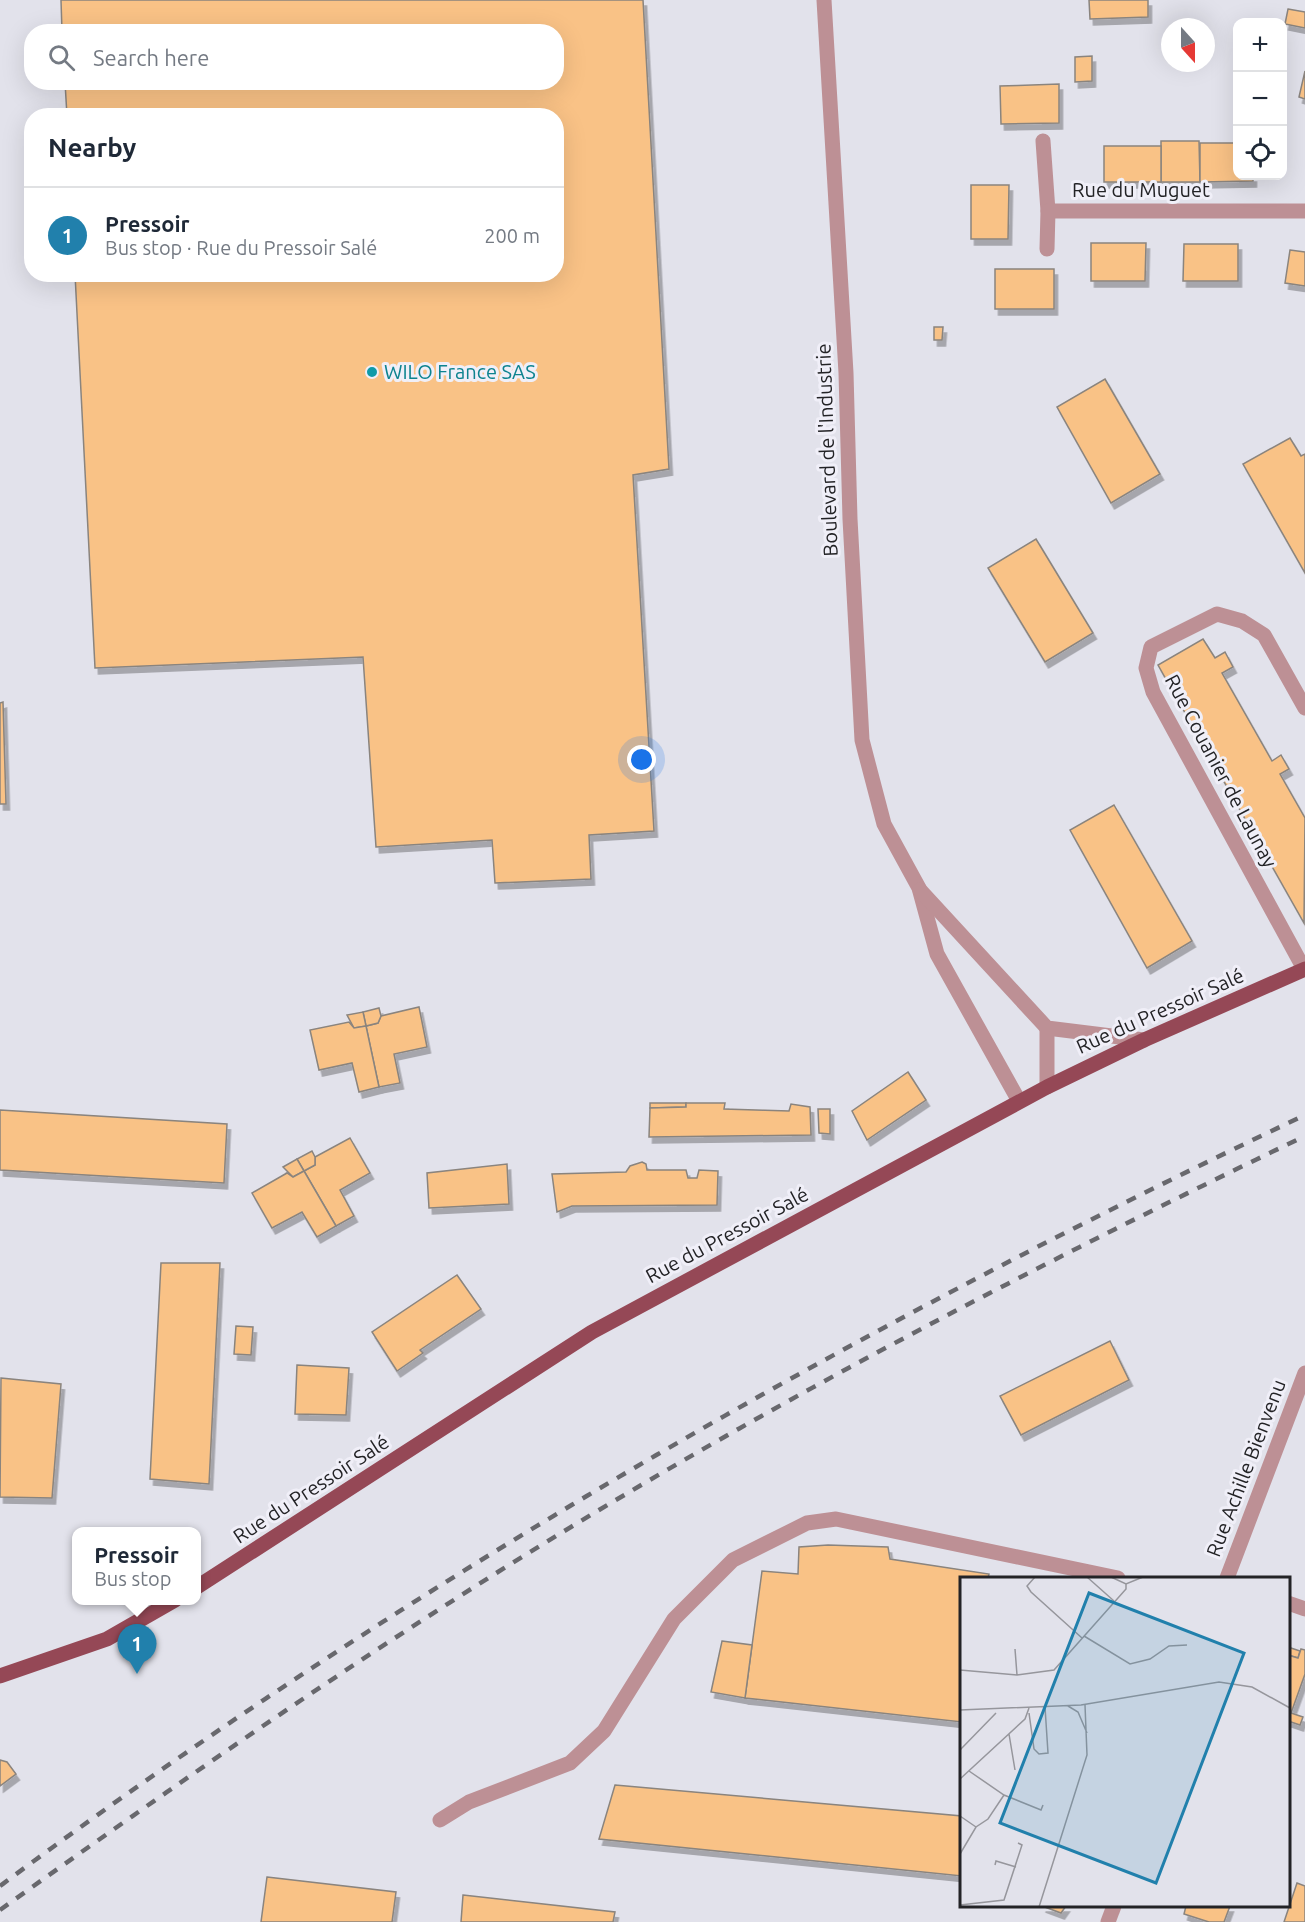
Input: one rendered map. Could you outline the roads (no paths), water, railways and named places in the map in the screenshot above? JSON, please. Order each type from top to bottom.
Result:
[{"type":"main road","name":"Rue du Pressoir Salé","points":[[201,1584],[592,1332],[1047,1086],[1144,1040],[1305,969]]},
{"type":"main road","points":[[0,1676],[107,1639],[166,1605]]},
{"type":"street","name":"Boulevard de l'Industrie","points":[[824,0],[846,373],[850,519],[862,741],[884,824],[919,888],[937,954],[1019,1101]]},
{"type":"street","name":"Rue du Muguet","points":[[1043,141],[1048,212],[1047,249]]},
{"type":"street","name":"Rue du Muguet","points":[[1048,212],[1305,211]]},
{"type":"street","name":"Rue Couanier de Launay","points":[[1305,708],[1264,635],[1242,621],[1217,614],[1151,647],[1146,669],[1153,692],[1305,969]]},
{"type":"street","name":"Boulevard de l'Industrie","points":[[919,888],[1047,1028]]},
{"type":"street","points":[[1047,1086],[1047,1028],[1144,1040]]},
{"type":"street","name":"Rue Achille Bienvenu","points":[[1227,1577],[1305,1373]]},
{"type":"street","points":[[441,1820],[469,1802],[570,1763],[603,1731],[674,1619],[733,1560],[807,1523],[836,1519],[1113,1577]]},
{"type":"street","points":[[1290,1604],[1305,1609]]},
{"type":"street","points":[[1108,1922],[1113,1907]]},
{"type":"railway","points":[[0,1886],[154,1775],[311,1668],[471,1566],[634,1468],[799,1374],[966,1284],[1305,1115]]},
{"type":"railway","points":[[0,1910],[285,1711],[562,1532],[770,1411],[876,1353],[1089,1242],[1305,1136]]},
{"type":"place","name":"WILO France SAS","points":[[372,372]]},
{"type":"place","name":"Pressoir","points":[[137,1674]]}]
